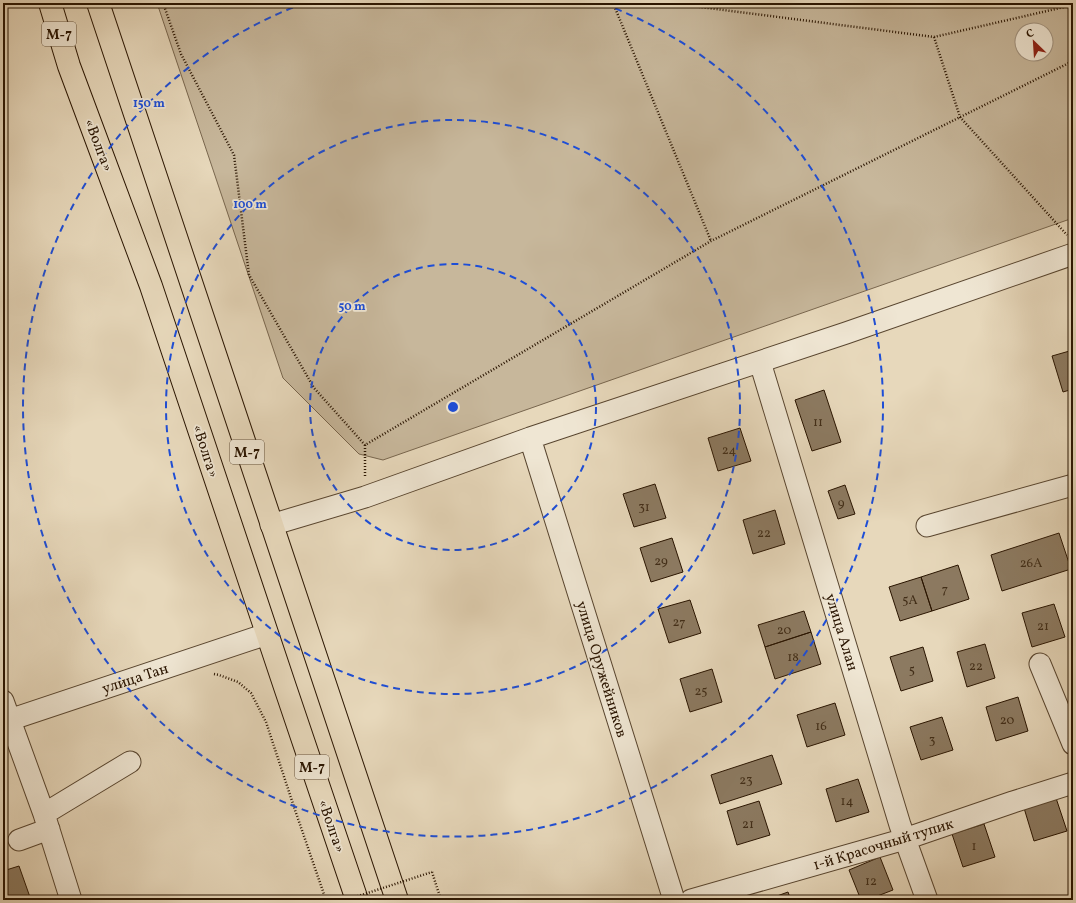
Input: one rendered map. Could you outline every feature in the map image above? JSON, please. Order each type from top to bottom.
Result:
[{"type":"highway","name":"«Волга»","points":[[50,3],[69,66],[151,286],[357,900]]},
{"type":"highway","name":"М-7","points":[[98,3],[397,900]]},
{"type":"street","points":[[272,525],[365,497],[530,438],[853,331],[1070,244]]},
{"type":"street","name":"улица Алан","points":[[760,362],[905,839],[927,900]]},
{"type":"street","name":"улица Оружейников","points":[[530,438],[674,900]]},
{"type":"street","points":[[927,526],[1073,485]]},
{"type":"street","name":"улица Тан","points":[[5,714],[267,634]]},
{"type":"street","points":[[1040,664],[1073,744]]},
{"type":"street","points":[[5,714],[46,822],[72,900]]},
{"type":"street","points":[[19,840],[130,762]]},
{"type":"street","name":"1-й Красочный тупик","points":[[691,900],[905,839],[1073,783]]},
{"type":"path","points":[[163,3],[181,54],[234,155],[249,275],[314,388],[365,445],[365,497]]},
{"type":"path","points":[[613,3],[711,241]]},
{"type":"path","points":[[669,3],[934,37],[1073,5]]},
{"type":"path","points":[[934,37],[960,117],[1070,244]]},
{"type":"path","points":[[365,445],[711,241],[1073,61]]},
{"type":"path","points":[[210,674],[219,675],[238,682],[251,693],[266,722],[326,900]]},
{"type":"path","points":[[346,900],[432,872],[441,900]]},
{"type":"shaded area","points":[[157,3],[1073,3],[1073,218],[383,460],[359,454],[283,378]]},
{"type":"building","points":[[1073,350],[1073,389],[1063,392],[1052,356]]},
{"type":"building","points":[[824,390],[841,442],[812,451],[795,400]]},
{"type":"building","points":[[740,428],[751,461],[718,471],[708,438]]},
{"type":"building","points":[[655,484],[666,518],[634,527],[623,494]]},
{"type":"building","points":[[845,485],[855,514],[838,519],[828,491]]},
{"type":"building","points":[[775,510],[785,544],[753,554],[743,520]]},
{"type":"building","points":[[1059,533],[1071,569],[1002,591],[991,555]]},
{"type":"building","points":[[672,538],[683,572],[651,582],[640,548]]},
{"type":"building","points":[[958,565],[969,599],[932,611],[921,577]]},
{"type":"building","points":[[921,577],[932,611],[900,621],[889,587]]},
{"type":"building","points":[[690,600],[701,633],[669,643],[658,609]]},
{"type":"building","points":[[1054,604],[1065,637],[1032,647],[1022,613]]},
{"type":"building","points":[[804,611],[811,632],[765,647],[758,625]]},
{"type":"building","points":[[811,632],[821,664],[775,679],[765,647]]},
{"type":"building","points":[[985,644],[995,678],[967,687],[957,652]]},
{"type":"building","points":[[923,647],[933,681],[901,691],[890,657]]},
{"type":"building","points":[[712,669],[722,702],[690,712],[680,679]]},
{"type":"building","points":[[1018,697],[1028,731],[996,741],[986,707]]},
{"type":"building","points":[[835,703],[845,735],[807,747],[797,715]]},
{"type":"building","points":[[942,717],[953,750],[921,760],[910,727]]},
{"type":"building","points":[[772,755],[782,784],[720,804],[711,775]]},
{"type":"building","points":[[858,779],[869,812],[836,822],[826,789]]},
{"type":"building","points":[[1056,798],[1067,831],[1034,841],[1024,808]]},
{"type":"building","points":[[759,801],[770,835],[737,845],[727,811]]},
{"type":"building","points":[[984,824],[995,857],[963,867],[952,834]]},
{"type":"building","points":[[880,857],[893,890],[867,900],[861,900],[849,870]]},
{"type":"building","points":[[19,866],[31,900],[3,900],[3,871]]},
{"type":"building","points":[[788,892],[791,900],[766,900]]}]
